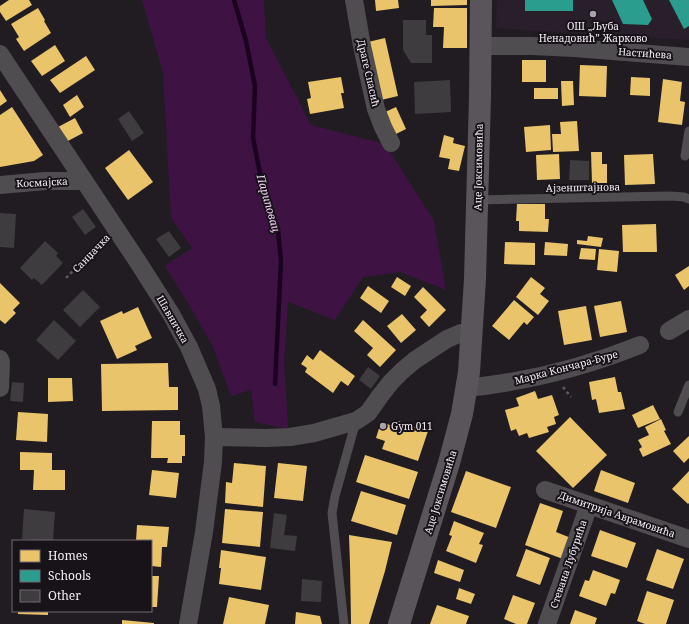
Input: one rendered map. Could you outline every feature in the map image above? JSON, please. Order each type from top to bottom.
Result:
[{"type":"main road","name":"Аце Јоксимовића","points":[[399,624],[461,421],[466,388],[472,333],[475,279],[481,0]]},
{"type":"street","name":"Драге Спасић","points":[[354,0],[362,46],[376,109],[391,143]]},
{"type":"street","name":"Настићева","points":[[480,46],[574,48],[689,57]]},
{"type":"street","name":"Шавничка","points":[[0,54],[171,314],[189,347],[207,389],[211,406],[214,437],[213,462],[204,532],[188,624]]},
{"type":"street","name":"Космајска","points":[[0,185],[45,181],[84,181]]},
{"type":"street","points":[[669,331],[689,319]]},
{"type":"street","points":[[214,437],[290,437],[314,433],[356,421],[368,414],[391,382],[415,360],[447,339],[462,334],[472,333]]},
{"type":"street","name":"Марка Кончара-Буре","points":[[466,388],[509,383],[551,374],[611,356],[640,345]]},
{"type":"street","points":[[0,359],[0,388]]},
{"type":"street","name":"Димитрија Аврамовића","points":[[545,490],[689,539]]},
{"type":"street","name":"Стевана Лубурића","points":[[547,624],[589,505]]},
{"type":"lane","points":[[685,156],[689,131]]},
{"type":"lane","name":"Ајзенштајнова","points":[[477,200],[670,196],[684,197],[689,200]]},
{"type":"lane","points":[[678,412],[689,385]]},
{"type":"lane","points":[[344,624],[332,513],[335,496],[356,421]]},
{"type":"path","name":"Санџачка","points":[[66,278],[115,228]]},
{"type":"shaded area","points":[[142,0],[264,0],[266,38],[311,125],[385,144],[434,221],[446,290],[400,272],[363,277],[335,320],[288,302],[284,362],[288,429],[255,422],[251,390],[231,396],[213,347],[165,266],[192,248],[171,218],[163,73]]},
{"type":"shaded area","name":"ОШ „Љуба Ненадовић” Жарково","points":[[497,0],[689,0],[689,40],[496,28]]},
{"type":"building: Homes","points":[[9,0],[29,0],[32,5],[6,21],[0,12],[0,6]]},
{"type":"building: Homes","points":[[375,0],[398,0],[399,8],[376,11]]},
{"type":"building: Homes","points":[[431,0],[467,0],[467,5],[431,6]]},
{"type":"building: Homes","points":[[38,8],[51,33],[24,51],[16,39],[19,37],[11,24]]},
{"type":"building: Homes","points":[[434,8],[467,8],[467,48],[443,48],[444,27],[433,27]]},
{"type":"building: Homes","points":[[385,38],[398,96],[381,100],[368,42]]},
{"type":"building: Homes","points":[[55,45],[65,61],[42,76],[31,61]]},
{"type":"building: Homes","points":[[86,56],[95,70],[60,93],[50,80]]},
{"type":"building: Homes","points":[[522,60],[546,60],[546,82],[522,82]]},
{"type":"building: Homes","points":[[580,65],[607,66],[606,97],[579,96]]},
{"type":"building: Homes","points":[[341,77],[344,93],[341,93],[344,108],[310,114],[307,99],[311,98],[308,82]]},
{"type":"building: Homes","points":[[631,77],[650,78],[650,96],[630,95]]},
{"type":"building: Homes","points":[[663,79],[682,82],[680,101],[685,102],[682,125],[658,122]]},
{"type":"building: Homes","points":[[561,81],[573,81],[574,105],[562,106]]},
{"type":"building: Homes","points":[[534,88],[558,88],[558,99],[534,99]]},
{"type":"building: Homes","points":[[0,90],[7,101],[0,106]]},
{"type":"building: Homes","points":[[77,95],[84,107],[70,117],[63,105]]},
{"type":"building: Homes","points":[[12,107],[43,155],[34,161],[0,167],[0,115]]},
{"type":"building: Homes","points":[[396,107],[406,129],[394,135],[383,113]]},
{"type":"building: Homes","points":[[75,118],[83,133],[66,142],[58,127]]},
{"type":"building: Homes","points":[[577,121],[579,151],[553,152],[552,134],[561,134],[560,122]]},
{"type":"building: Homes","points":[[550,125],[551,150],[526,152],[524,127]]},
{"type":"building: Homes","points":[[444,135],[454,138],[453,143],[465,146],[459,171],[448,169],[450,159],[439,157]]},
{"type":"building: Homes","points":[[129,150],[153,182],[128,200],[105,168]]},
{"type":"building: Homes","points":[[591,152],[602,152],[602,164],[607,164],[607,183],[592,183]]},
{"type":"building: Homes","points":[[559,154],[560,179],[537,180],[536,155]]},
{"type":"building: Homes","points":[[653,154],[655,184],[625,185],[624,155]]},
{"type":"building: Homes","points":[[517,204],[545,204],[545,219],[549,219],[548,232],[519,231],[519,221],[516,221]]},
{"type":"building: Homes","points":[[656,224],[657,252],[623,252],[622,225]]},
{"type":"building: Homes","points":[[588,236],[603,238],[601,247],[577,244],[577,240],[587,241]]},
{"type":"building: Homes","points":[[505,242],[535,243],[535,265],[504,264]]},
{"type":"building: Homes","points":[[545,242],[568,244],[567,256],[544,255]]},
{"type":"building: Homes","points":[[581,248],[596,249],[595,260],[579,259]]},
{"type":"building: Homes","points":[[599,249],[619,251],[617,272],[597,270]]},
{"type":"building: Homes","points":[[689,266],[689,286],[684,290],[675,275]]},
{"type":"building: Homes","points":[[397,277],[411,286],[405,296],[391,287]]},
{"type":"building: Homes","points":[[531,277],[545,288],[540,294],[549,301],[538,315],[516,297]]},
{"type":"building: Homes","points":[[0,283],[20,303],[13,310],[16,313],[5,324],[0,320]]},
{"type":"building: Homes","points":[[368,286],[389,301],[381,313],[360,298]]},
{"type":"building: Homes","points":[[423,287],[446,310],[429,327],[420,317],[427,310],[414,297]]},
{"type":"building: Homes","points":[[514,300],[534,317],[527,325],[524,322],[509,340],[492,326]]},
{"type":"building: Homes","points":[[621,301],[627,332],[600,337],[594,306]]},
{"type":"building: Homes","points":[[586,306],[592,340],[564,345],[558,311]]},
{"type":"building: Homes","points":[[138,307],[152,338],[135,346],[137,350],[117,359],[100,321],[122,311],[123,314]]},
{"type":"building: Homes","points":[[402,314],[416,330],[401,343],[387,326]]},
{"type":"building: Homes","points":[[363,320],[396,350],[380,367],[367,355],[373,348],[354,331]]},
{"type":"building: Homes","points":[[320,350],[355,376],[348,386],[341,381],[333,393],[305,372],[307,368],[301,364],[307,355],[313,360]]},
{"type":"building: Homes","points":[[168,363],[169,387],[178,387],[178,410],[102,411],[101,364]]},
{"type":"building: Homes","points":[[615,377],[618,392],[621,392],[625,409],[599,413],[596,399],[592,400],[589,382]]},
{"type":"building: Homes","points":[[48,378],[72,378],[73,401],[48,402]]},
{"type":"building: Homes","points":[[535,391],[538,399],[552,395],[559,415],[554,417],[556,424],[547,427],[549,432],[529,438],[527,433],[519,436],[516,429],[511,431],[505,410],[519,406],[516,398]]},
{"type":"building: Homes","points":[[653,405],[660,419],[638,428],[632,415]]},
{"type":"building: Homes","points":[[18,412],[48,414],[47,442],[16,440]]},
{"type":"building: Homes","points":[[570,417],[607,455],[573,488],[536,451]]},
{"type":"building: Homes","points":[[661,419],[666,430],[664,431],[671,444],[643,457],[639,449],[642,447],[638,440],[649,435],[645,427]]},
{"type":"building: Homes","points":[[152,421],[180,421],[180,435],[185,435],[185,456],[182,456],[182,463],[167,463],[168,458],[151,458]]},
{"type":"building: Homes","points":[[398,421],[428,431],[418,461],[382,449],[385,441],[376,438],[381,422],[396,427]]},
{"type":"building: Homes","points":[[689,436],[689,458],[684,463],[673,451]]},
{"type":"building: Homes","points":[[20,452],[52,453],[52,470],[65,470],[65,490],[33,490],[34,470],[20,470]]},
{"type":"building: Homes","points":[[365,455],[418,472],[409,499],[356,482]]},
{"type":"building: Homes","points":[[234,463],[266,466],[263,507],[225,503],[226,482],[232,483]]},
{"type":"building: Homes","points":[[278,463],[307,466],[303,501],[274,498]]},
{"type":"building: Homes","points":[[152,470],[179,473],[176,498],[149,495]]},
{"type":"building: Homes","points":[[601,470],[635,483],[628,503],[594,491]]},
{"type":"building: Homes","points":[[466,471],[511,487],[496,528],[451,512]]},
{"type":"building: Homes","points":[[689,471],[689,503],[688,504],[672,489]]},
{"type":"building: Homes","points":[[361,491],[406,505],[397,535],[351,521]]},
{"type":"building: Homes","points":[[540,503],[563,511],[556,532],[571,538],[563,559],[525,545]]},
{"type":"building: Homes","points":[[225,509],[263,512],[260,547],[222,543]]},
{"type":"building: Homes","points":[[454,521],[484,533],[479,544],[483,545],[476,563],[446,551],[452,536],[449,535]]},
{"type":"building: Homes","points":[[137,525],[169,527],[167,547],[162,547],[161,567],[152,566],[152,540],[136,540]]},
{"type":"building: Homes","points":[[600,530],[636,543],[627,568],[591,556]]},
{"type":"building: Homes","points":[[349,535],[392,542],[369,624],[351,624]]},
{"type":"building: Homes","points":[[526,549],[550,558],[540,585],[516,576]]},
{"type":"building: Homes","points":[[657,549],[684,559],[673,589],[646,580]]},
{"type":"building: Homes","points":[[221,550],[266,557],[261,590],[219,584]]},
{"type":"building: Homes","points":[[438,560],[464,570],[460,582],[434,573]]},
{"type":"building: Homes","points":[[593,570],[620,580],[615,594],[611,593],[606,606],[579,596],[585,580],[589,581]]},
{"type":"building: Homes","points":[[152,576],[159,576],[157,607],[152,607]]},
{"type":"building: Homes","points":[[459,588],[475,594],[471,604],[456,599]]},
{"type":"building: Homes","points":[[647,591],[674,600],[666,624],[645,624],[637,621]]},
{"type":"building: Homes","points":[[513,595],[535,603],[527,624],[516,624],[504,619]]},
{"type":"building: Homes","points":[[229,597],[269,605],[265,624],[223,624]]},
{"type":"building: Homes","points":[[437,605],[469,616],[466,624],[430,624]]},
{"type":"building: Homes","points":[[575,610],[597,618],[595,624],[570,624]]},
{"type":"building: Homes","points":[[18,612],[48,612],[48,615],[18,614]]},
{"type":"building: Homes","points":[[296,612],[320,616],[322,624],[295,624]]},
{"type":"building: Homes","points":[[122,620],[154,623],[154,624],[122,624]]},
{"type":"building: Schools","points":[[525,0],[573,0],[573,11],[525,11]]},
{"type":"building: Schools","points":[[612,0],[643,0],[652,19],[648,25],[623,24]]},
{"type":"building: Schools","points":[[669,0],[689,0],[689,26],[684,29]]},
{"type":"building: Other","points":[[403,20],[426,20],[426,35],[432,35],[432,63],[411,63],[403,50]]},
{"type":"building: Other","points":[[450,80],[451,112],[415,114],[414,82]]},
{"type":"building: Other","points":[[129,111],[144,133],[132,141],[118,119]]},
{"type":"building: Other","points":[[570,160],[589,161],[589,180],[569,180]]},
{"type":"building: Other","points":[[83,209],[96,227],[85,235],[72,217]]},
{"type":"building: Other","points":[[0,213],[16,214],[14,248],[0,247]]},
{"type":"building: Other","points":[[169,231],[181,248],[169,257],[156,239]]},
{"type":"building: Other","points":[[45,241],[58,253],[56,256],[63,263],[42,285],[34,278],[32,280],[20,268]]},
{"type":"building: Other","points":[[83,290],[100,307],[80,327],[63,310]]},
{"type":"building: Other","points":[[54,320],[76,341],[58,360],[36,340]]},
{"type":"building: Other","points":[[368,367],[380,376],[371,389],[359,380]]},
{"type":"building: Other","points":[[12,382],[24,383],[23,402],[10,401]]},
{"type":"building: Other","points":[[24,509],[55,512],[53,540],[22,539]]},
{"type":"building: Other","points":[[274,513],[287,515],[284,535],[297,536],[295,551],[270,548]]},
{"type":"building: Other","points":[[302,579],[322,581],[321,602],[301,601]]},
{"type":"waterway","name":"Париповац","points":[[234,0],[246,41],[255,86],[253,138],[262,183],[278,230],[281,261],[275,384]]},
{"type":"place","name":"ОШ „Љуба Ненадовић” Жарково","points":[[593,14]]},
{"type":"place","name":"Gym 011","points":[[383,426]]}]
